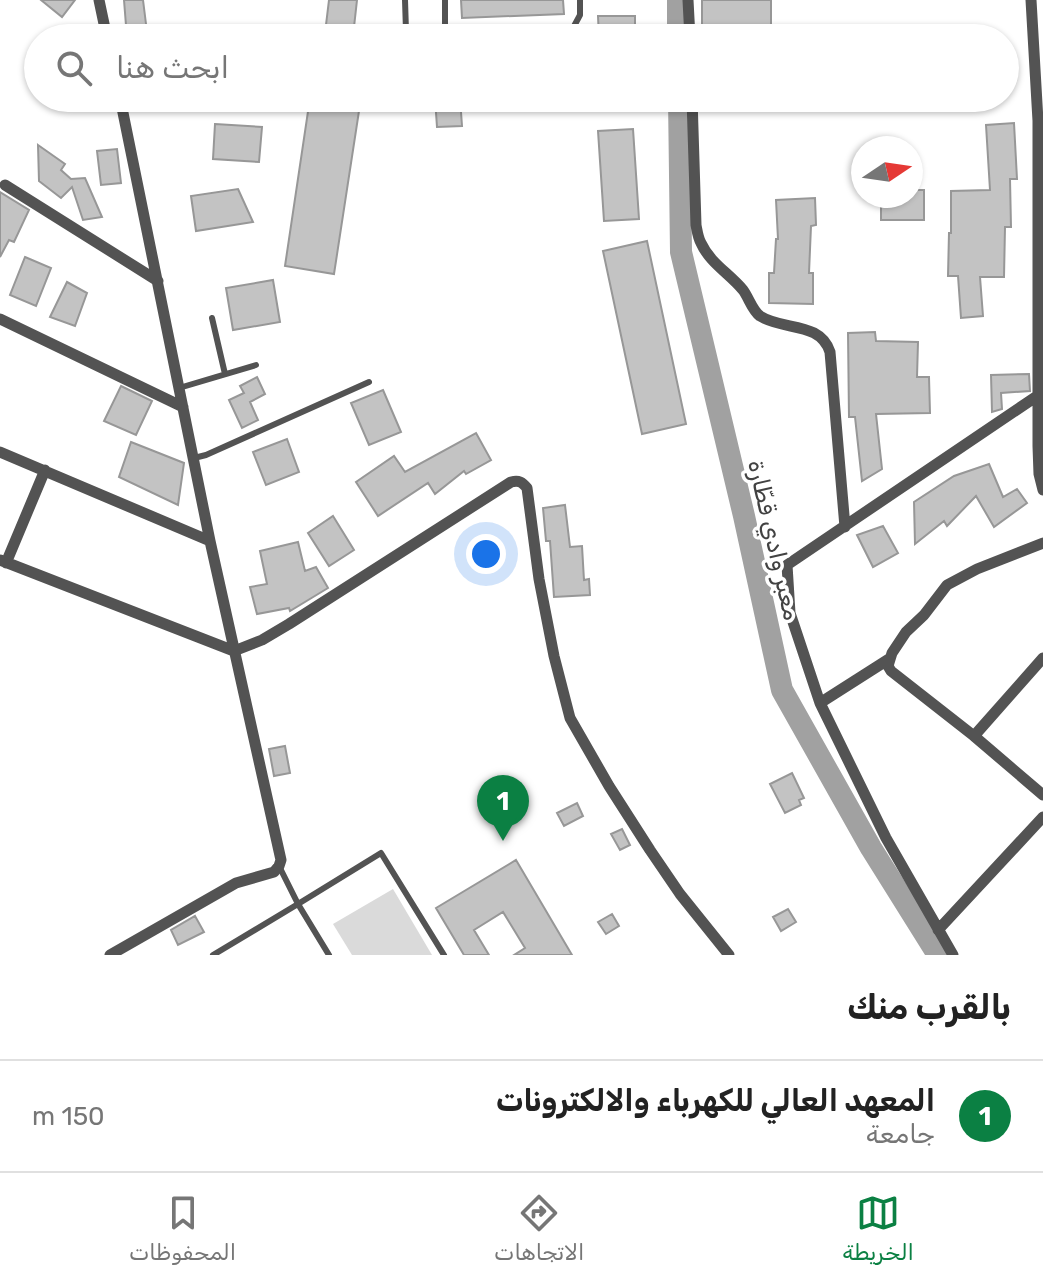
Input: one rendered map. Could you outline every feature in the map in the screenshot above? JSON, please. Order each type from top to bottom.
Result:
[{"type":"street","points":[[99,0],[104,24]]},
{"type":"street","points":[[688,0],[689,24]]},
{"type":"street","points":[[1031,0],[1040,121],[1039,474],[1043,490]]},
{"type":"street","points":[[110,955],[236,883],[274,872],[281,860],[210,541],[123,112]]},
{"type":"street","points":[[692,112],[696,225],[700,242],[715,263],[744,291],[760,316],[815,333],[826,341],[830,352],[845,527]]},
{"type":"street","points":[[5,185],[158,281]]},
{"type":"street","points":[[0,319],[183,407]]},
{"type":"street","points":[[953,955],[886,838],[820,703],[790,613],[787,565],[1040,394]]},
{"type":"street","points":[[0,452],[210,541]]},
{"type":"street","points":[[45,470],[3,561],[234,651],[262,640],[289,624],[511,482],[523,483],[527,488],[539,579],[554,656],[570,718],[650,850],[680,894],[729,955]]},
{"type":"street","points":[[1043,543],[977,569],[947,585],[906,632],[888,666],[1043,795]]},
{"type":"street","points":[[974,736],[1043,658]]},
{"type":"street","points":[[820,703],[889,659]]},
{"type":"street","points":[[938,930],[1043,817]]},
{"type":"lane","points":[[405,0],[406,24]]},
{"type":"lane","points":[[445,0],[445,24]]},
{"type":"lane","points":[[575,24],[580,15],[580,0]]},
{"type":"lane","points":[[212,318],[225,374]]},
{"type":"lane","points":[[179,388],[256,365]]},
{"type":"lane","points":[[194,458],[369,382]]},
{"type":"lane","points":[[213,955],[381,853],[444,955]]},
{"type":"lane","points":[[279,866],[329,955]]},
{"type":"shaded area","points":[[393,889],[432,955],[352,955],[333,924]]},
{"type":"building","points":[[41,0],[75,0],[62,17]]},
{"type":"building","points":[[124,0],[143,0],[146,24],[126,24]]},
{"type":"building","points":[[329,0],[357,0],[354,24],[326,24]]},
{"type":"building","points":[[461,0],[563,0],[564,14],[462,18]]},
{"type":"building","points":[[702,0],[771,0],[771,24],[702,24]]},
{"type":"building","points":[[598,16],[635,16],[635,24],[598,24]]},
{"type":"building","points":[[308,112],[359,112],[334,274],[285,266]]},
{"type":"building","points":[[436,112],[461,112],[462,126],[437,127]]},
{"type":"building","points":[[1014,123],[1017,179],[1010,179],[1011,227],[1005,227],[1004,277],[980,277],[983,316],[961,318],[958,276],[948,276],[951,191],[990,190],[986,125]]},
{"type":"building","points":[[215,124],[262,127],[259,162],[213,159]]},
{"type":"building","points":[[633,129],[639,219],[604,221],[598,131]]},
{"type":"building","points":[[38,145],[65,164],[61,170],[71,179],[85,178],[102,217],[83,220],[72,187],[61,198],[39,181]]},
{"type":"building","points":[[117,149],[121,183],[101,185],[97,151]]},
{"type":"building","points":[[238,189],[253,222],[196,231],[191,196]]},
{"type":"building","points":[[924,190],[924,220],[881,220],[881,208],[923,208]]},
{"type":"building","points":[[0,192],[29,210],[14,242],[9,240],[0,257]]},
{"type":"building","points":[[815,198],[816,225],[811,226],[809,273],[813,273],[813,304],[769,303],[769,273],[774,273],[778,239],[776,200]]},
{"type":"building","points":[[647,241],[686,424],[642,434],[603,251]]},
{"type":"building","points":[[25,257],[51,268],[36,306],[10,295]]},
{"type":"building","points":[[273,280],[280,322],[233,330],[226,288]]},
{"type":"building","points":[[67,282],[87,293],[75,326],[50,317]]},
{"type":"building","points":[[875,332],[876,341],[918,342],[917,377],[929,377],[930,413],[876,414],[882,469],[862,481],[855,417],[849,417],[848,333]]},
{"type":"building","points":[[1029,374],[1030,391],[1001,393],[1002,409],[992,412],[991,375]]},
{"type":"building","points":[[257,377],[265,394],[250,402],[258,420],[242,428],[229,400],[244,393],[240,386]]},
{"type":"building","points":[[121,386],[152,401],[136,435],[104,421]]},
{"type":"building","points":[[383,390],[401,432],[369,445],[351,403]]},
{"type":"building","points":[[476,433],[491,460],[466,474],[464,471],[435,494],[428,483],[378,516],[356,482],[394,456],[405,472]]},
{"type":"building","points":[[287,439],[299,472],[266,485],[253,452]]},
{"type":"building","points":[[131,442],[184,463],[178,505],[119,477]]},
{"type":"building","points":[[989,464],[1003,497],[1017,489],[1027,503],[994,527],[976,496],[947,526],[944,521],[915,544],[914,502],[954,476]]},
{"type":"building","points":[[565,505],[570,547],[582,546],[584,580],[589,579],[590,595],[554,597],[550,541],[546,541],[543,508]]},
{"type":"building","points":[[333,516],[354,550],[329,566],[308,533]]},
{"type":"building","points":[[883,526],[898,553],[873,567],[857,535]]},
{"type":"building","points":[[298,542],[305,571],[316,567],[328,588],[290,611],[289,608],[257,614],[250,587],[267,584],[260,551]]},
{"type":"building","points":[[285,746],[290,773],[274,776],[269,749]]},
{"type":"building","points":[[792,773],[804,798],[799,800],[801,805],[785,813],[770,784]]},
{"type":"building","points":[[577,803],[583,816],[564,826],[557,813]]},
{"type":"building","points":[[622,829],[630,845],[620,850],[611,834]]},
{"type":"building","points":[[516,860],[572,955],[514,955],[525,948],[503,912],[474,930],[489,955],[464,955],[436,908]]},
{"type":"building","points":[[788,909],[796,922],[781,931],[773,917]]},
{"type":"building","points":[[612,914],[619,926],[606,934],[598,922]]},
{"type":"building","points":[[195,916],[204,932],[178,945],[171,930]]},
{"type":"waterway","name":"معبر وادي قطّارة","points":[[678,0],[678,24]]},
{"type":"waterway","name":"معبر وادي قطّارة","points":[[679,112],[681,252],[782,690],[871,848],[938,955]]},
{"type":"place","name":"المعهد العالي للكهرباء والالكترونات","points":[[503,841]]}]
